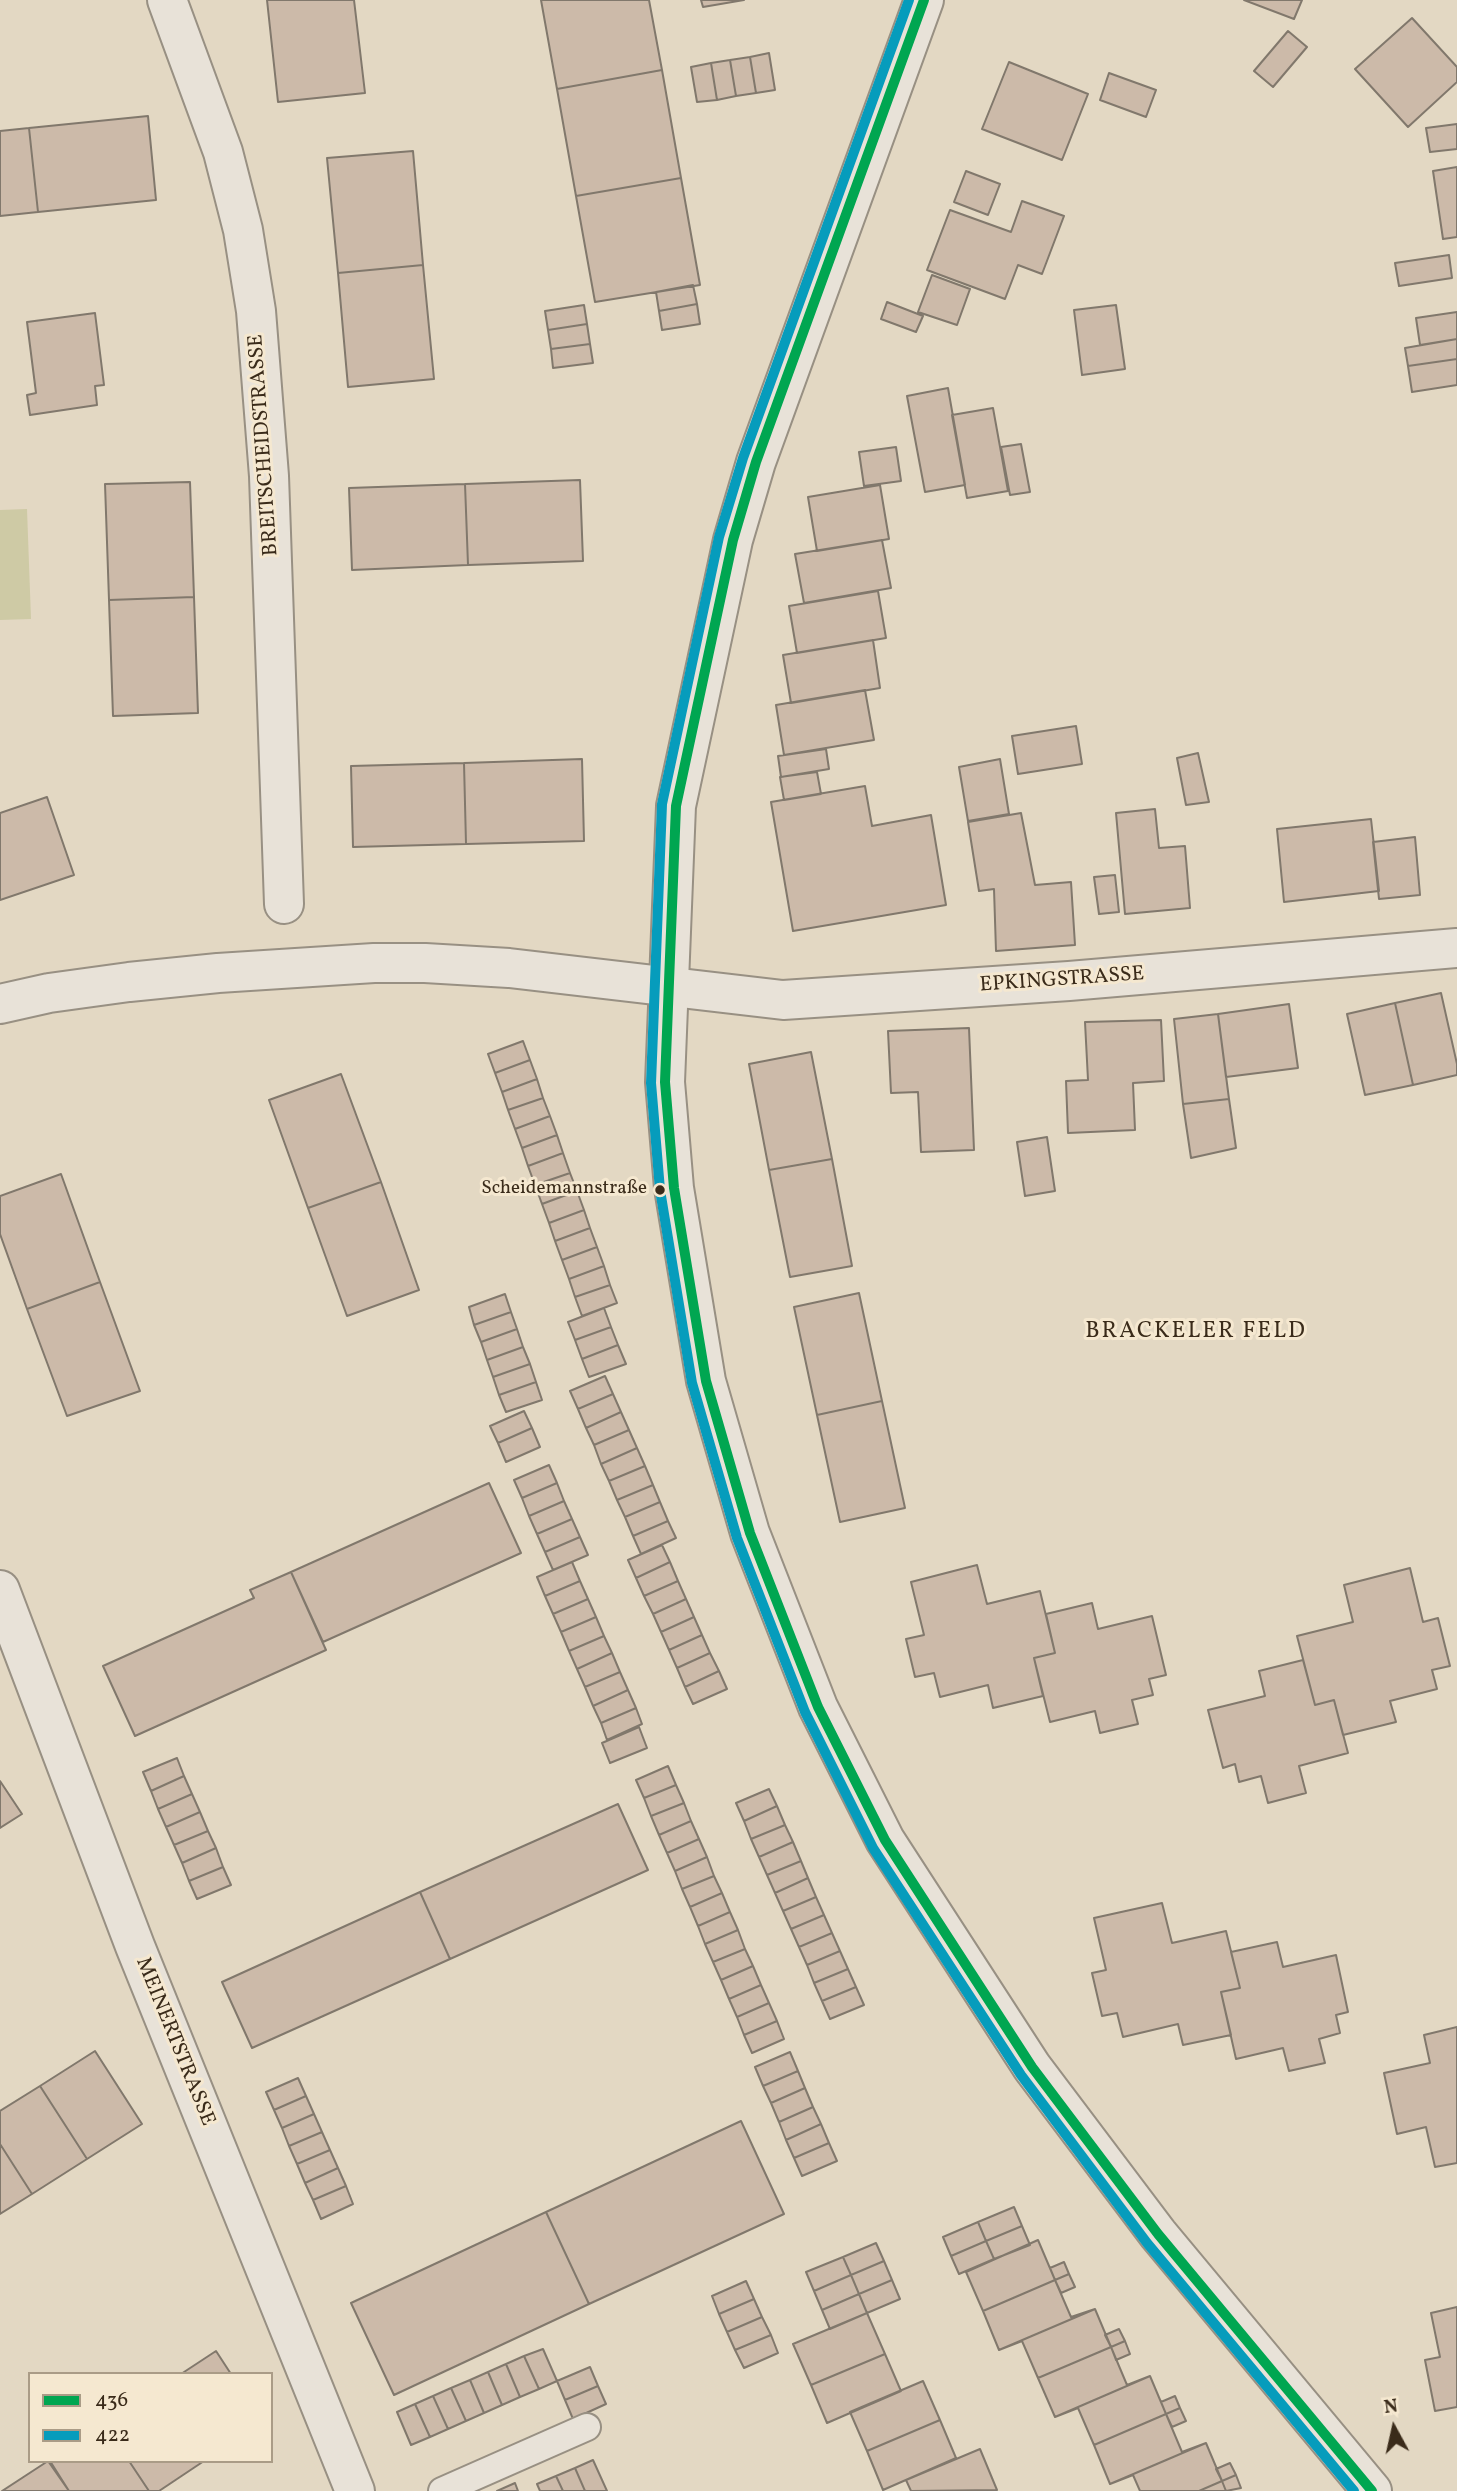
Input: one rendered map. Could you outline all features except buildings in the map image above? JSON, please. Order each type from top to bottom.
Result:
[{"type":"street","name":"BREITSCHEIDSTRASSE","points":[[167,0],[223,152],[243,230],[256,311],[269,476],[284,904]]},
{"type":"street","points":[[924,0],[756,462],[733,540],[676,806],[665,1082],[674,1188],[706,1381],[750,1533],[818,1707],[885,1840],[1032,2067],[1158,2234],[1372,2491]]},
{"type":"street","name":"EPKINGSTRASSE","points":[[667,988],[783,1000],[1069,981],[1457,948]]},
{"type":"street","points":[[0,1004],[49,993],[142,981],[374,963],[509,968],[667,988]]},
{"type":"street","name":"MEINERTSTRASSE","points":[[0,1590],[135,1946],[355,2491]]},
{"type":"lane","points":[[442,2491],[587,2427]]},
{"type":"shaded area","points":[[27,509],[31,619],[0,620],[0,510]]},
{"type":"transit line","name":"422","points":[[909,0],[743,458],[719,537],[662,804],[651,1083],[660,1190],[692,1383],[737,1538],[805,1712],[873,1848],[1021,2075],[1147,2243],[1354,2491]]},
{"type":"transit line","name":"436","points":[[924,0],[756,462],[733,540],[676,806],[665,1082],[674,1188],[706,1381],[750,1533],[818,1707],[885,1840],[1032,2067],[1158,2234],[1372,2491]]},
{"type":"place","name":"Scheidemannstraße","points":[[660,1190]]},
{"type":"district","name":"BRACKELER FELD","points":[[1196,1333]]}]
